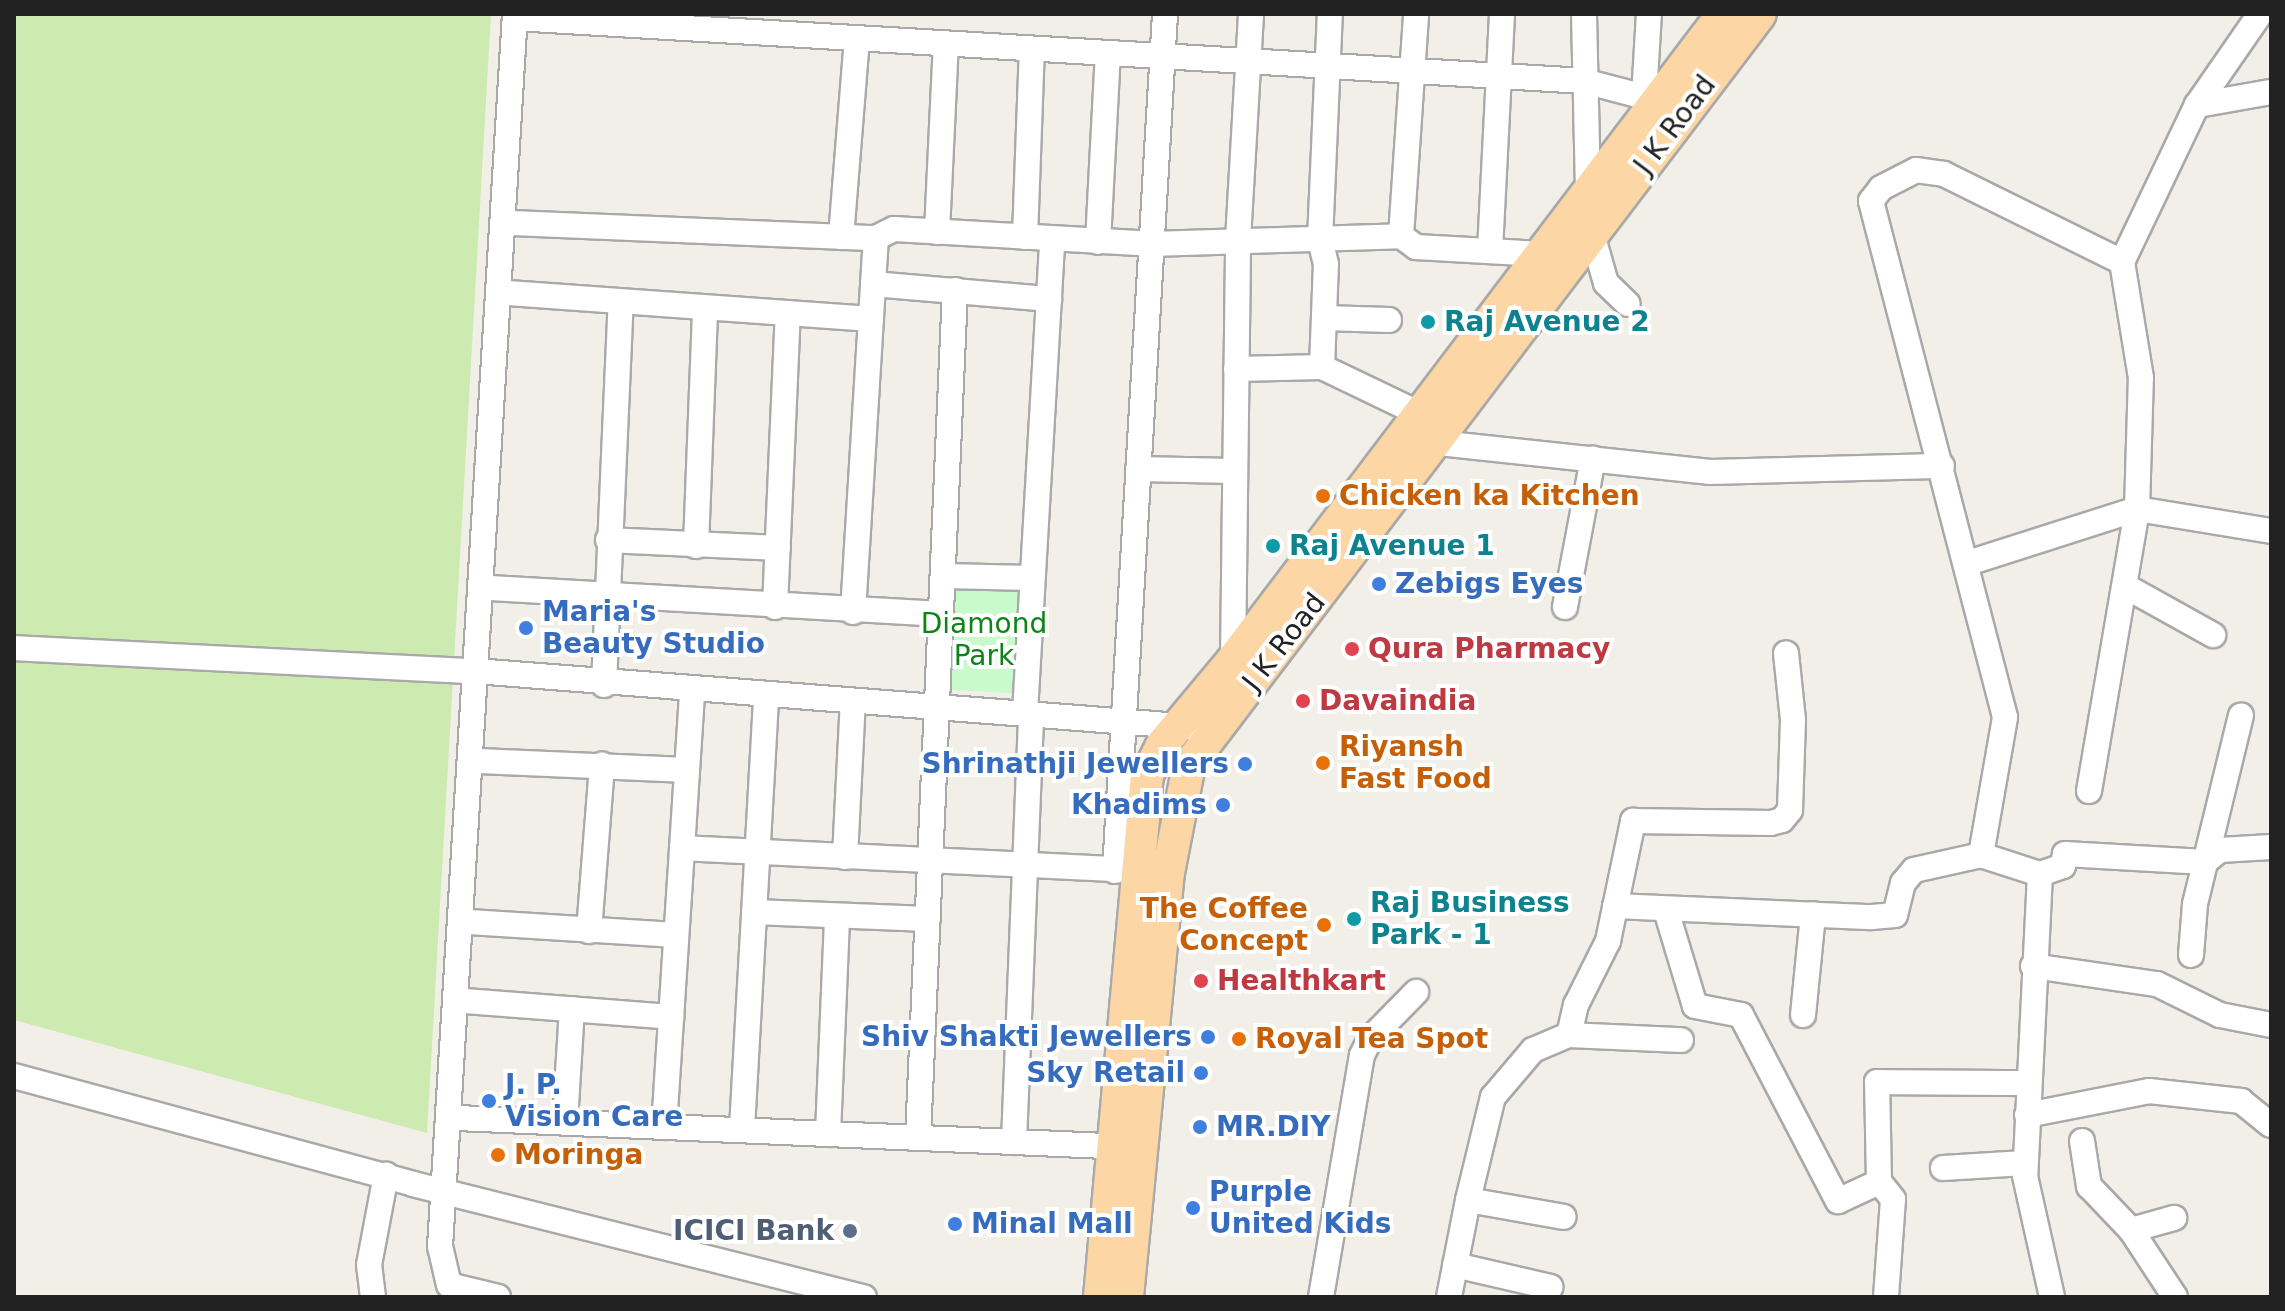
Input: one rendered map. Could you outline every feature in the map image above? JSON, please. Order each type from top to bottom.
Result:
[{"type":"main road","name":"J K Road","points":[[1127,1297],[1126,870],[1152,766],[1179,725],[1233,660],[1588,190],[1654,114],[1760,14]]},
{"type":"main road","name":"J K Road","points":[[1100,1297],[1128,1147],[1184,779],[1213,731],[1439,443],[1592,234],[1654,114],[1722,15]]},
{"type":"main road","points":[[1152,766],[1184,779]]},
{"type":"street","points":[[682,848],[1126,870],[1124,719],[1165,14]]},
{"type":"street","points":[[1233,660],[1238,240],[1251,14]]},
{"type":"street","points":[[1322,367],[1326,264],[1320,240],[1330,14]]},
{"type":"street","points":[[1401,236],[1416,14]]},
{"type":"street","points":[[1490,251],[1502,14]]},
{"type":"street","points":[[1584,14],[1588,190]]},
{"type":"street","points":[[520,16],[786,24],[857,39],[1584,81],[1654,114],[1649,14]]},
{"type":"street","points":[[448,1192],[457,1118],[479,761],[480,672],[490,588],[512,223],[520,16]]},
{"type":"street","points":[[498,1297],[449,1285],[448,1192],[520,16]]},
{"type":"street","points":[[2089,791],[2137,509],[2141,378],[2122,262],[2197,105],[2260,22]]},
{"type":"street","points":[[841,237],[857,39]]},
{"type":"street","points":[[937,232],[946,44]]},
{"type":"street","points":[[1025,237],[1032,49]]},
{"type":"street","points":[[1098,242],[1108,53]]},
{"type":"street","points":[[2197,105],[2271,92]]},
{"type":"street","points":[[1981,855],[2005,717],[1968,563],[1871,201],[1881,188],[1916,170],[1944,174],[2122,262]]},
{"type":"street","points":[[512,223],[876,238],[894,229],[1151,244],[1401,236],[1416,247],[1541,254]]},
{"type":"street","points":[[1592,234],[1606,283],[1628,304]]},
{"type":"street","points":[[853,612],[876,238]]},
{"type":"street","points":[[1014,1142],[1032,578],[1052,239]]},
{"type":"street","points":[[873,284],[1049,299]]},
{"type":"street","points":[[918,1138],[955,290]]},
{"type":"street","points":[[508,293],[871,319]]},
{"type":"street","points":[[604,685],[608,540],[621,303]]},
{"type":"street","points":[[696,546],[705,308]]},
{"type":"street","points":[[775,607],[788,313]]},
{"type":"street","points":[[1324,318],[1389,320]]},
{"type":"street","points":[[1236,369],[1322,367],[1415,420],[1439,443],[1710,472],[1942,466]]},
{"type":"street","points":[[1565,607],[1593,459]]},
{"type":"street","points":[[1138,469],[1233,471]]},
{"type":"street","points":[[1968,563],[2137,509],[2271,531]]},
{"type":"street","points":[[608,540],[778,548]]},
{"type":"street","points":[[943,576],[1032,578]]},
{"type":"street","points":[[2125,586],[2213,635]]},
{"type":"street","points":[[490,588],[853,612],[941,614]]},
{"type":"street","points":[[14,648],[480,672],[604,685],[1124,719],[1213,731]]},
{"type":"street","points":[[1569,1035],[1576,1005],[1603,954],[1633,821],[1771,823],[1782,820],[1790,810],[1793,720],[1786,653]]},
{"type":"street","points":[[664,1127],[692,691]]},
{"type":"street","points":[[742,1129],[766,696]]},
{"type":"street","points":[[845,857],[853,701]]},
{"type":"street","points":[[2191,955],[2205,862],[2241,716]]},
{"type":"street","points":[[479,761],[687,770]]},
{"type":"street","points":[[589,931],[602,765]]},
{"type":"street","points":[[1615,906],[1895,915],[1903,883],[1914,870],[1981,855],[2040,874],[2063,866],[2065,854],[2205,862],[2220,850],[2271,847]]},
{"type":"street","points":[[2040,874],[2025,1163],[2052,1297]]},
{"type":"street","points":[[1666,910],[1695,1006],[1741,1015],[1838,1201],[1879,1182]]},
{"type":"street","points":[[754,912],[928,919]]},
{"type":"street","points":[[1803,1015],[1813,914]]},
{"type":"street","points":[[828,1134],[837,916]]},
{"type":"street","points":[[469,922],[676,935]]},
{"type":"street","points":[[2033,966],[2157,984],[2220,1015],[2271,1025]]},
{"type":"street","points":[[1321,1297],[1362,1055],[1370,1039],[1416,992]]},
{"type":"street","points":[[464,1001],[671,1017]]},
{"type":"street","points":[[565,1122],[572,1009]]},
{"type":"street","points":[[1449,1297],[1493,1097],[1533,1050],[1569,1035],[1681,1040]]},
{"type":"street","points":[[14,1076],[448,1192],[864,1297]]},
{"type":"street","points":[[1886,1297],[1893,1199],[1879,1182],[1877,1082],[2028,1083]]},
{"type":"street","points":[[2027,1115],[2149,1091],[2241,1101],[2271,1125]]},
{"type":"street","points":[[457,1118],[1128,1147]]},
{"type":"street","points":[[2082,1141],[2089,1186],[2131,1230],[2175,1297]]},
{"type":"street","points":[[1943,1168],[2025,1163]]},
{"type":"street","points":[[373,1297],[369,1265],[386,1175]]},
{"type":"street","points":[[1468,1200],[1564,1217]]},
{"type":"street","points":[[2131,1230],[2174,1218]]},
{"type":"street","points":[[1455,1265],[1550,1287]]},
{"type":"green space","points":[[14,14],[491,14],[427,1133],[14,1020]]},
{"type":"green space","name":"Diamond Park","points":[[954,587],[1021,591],[1016,693],[949,690]]},
{"type":"place","name":"Raj Avenue 2","points":[[1428,322]]},
{"type":"place","name":"Chicken ka Kitchen","points":[[1323,496]]},
{"type":"place","name":"Raj Avenue 1","points":[[1273,546]]},
{"type":"place","name":"Zebigs Eyes","points":[[1379,584]]},
{"type":"place","name":"Maria's Beauty Studio","points":[[526,628]]},
{"type":"place","name":"Qura Pharmacy","points":[[1352,649]]},
{"type":"place","name":"Davaindia","points":[[1303,701]]},
{"type":"place","name":"Riyansh Fast Food","points":[[1323,763]]},
{"type":"place","name":"Shrinathji Jewellers","points":[[1245,764]]},
{"type":"place","name":"Khadims","points":[[1223,805]]},
{"type":"place","name":"Raj Business Park - 1","points":[[1354,919]]},
{"type":"place","name":"The Coffee Concept","points":[[1324,925]]},
{"type":"place","name":"Healthkart","points":[[1201,981]]},
{"type":"place","name":"Shiv Shakti Jewellers","points":[[1208,1037]]},
{"type":"place","name":"Royal Tea Spot","points":[[1239,1039]]},
{"type":"place","name":"Sky Retail","points":[[1201,1073]]},
{"type":"place","name":"J. P. Vision Care","points":[[489,1101]]},
{"type":"place","name":"MR.DIY","points":[[1200,1127]]},
{"type":"place","name":"Moringa","points":[[498,1155]]},
{"type":"place","name":"Purple United Kids","points":[[1193,1208]]},
{"type":"place","name":"Minal Mall","points":[[955,1224]]},
{"type":"place","name":"ICICI Bank","points":[[850,1231]]}]
